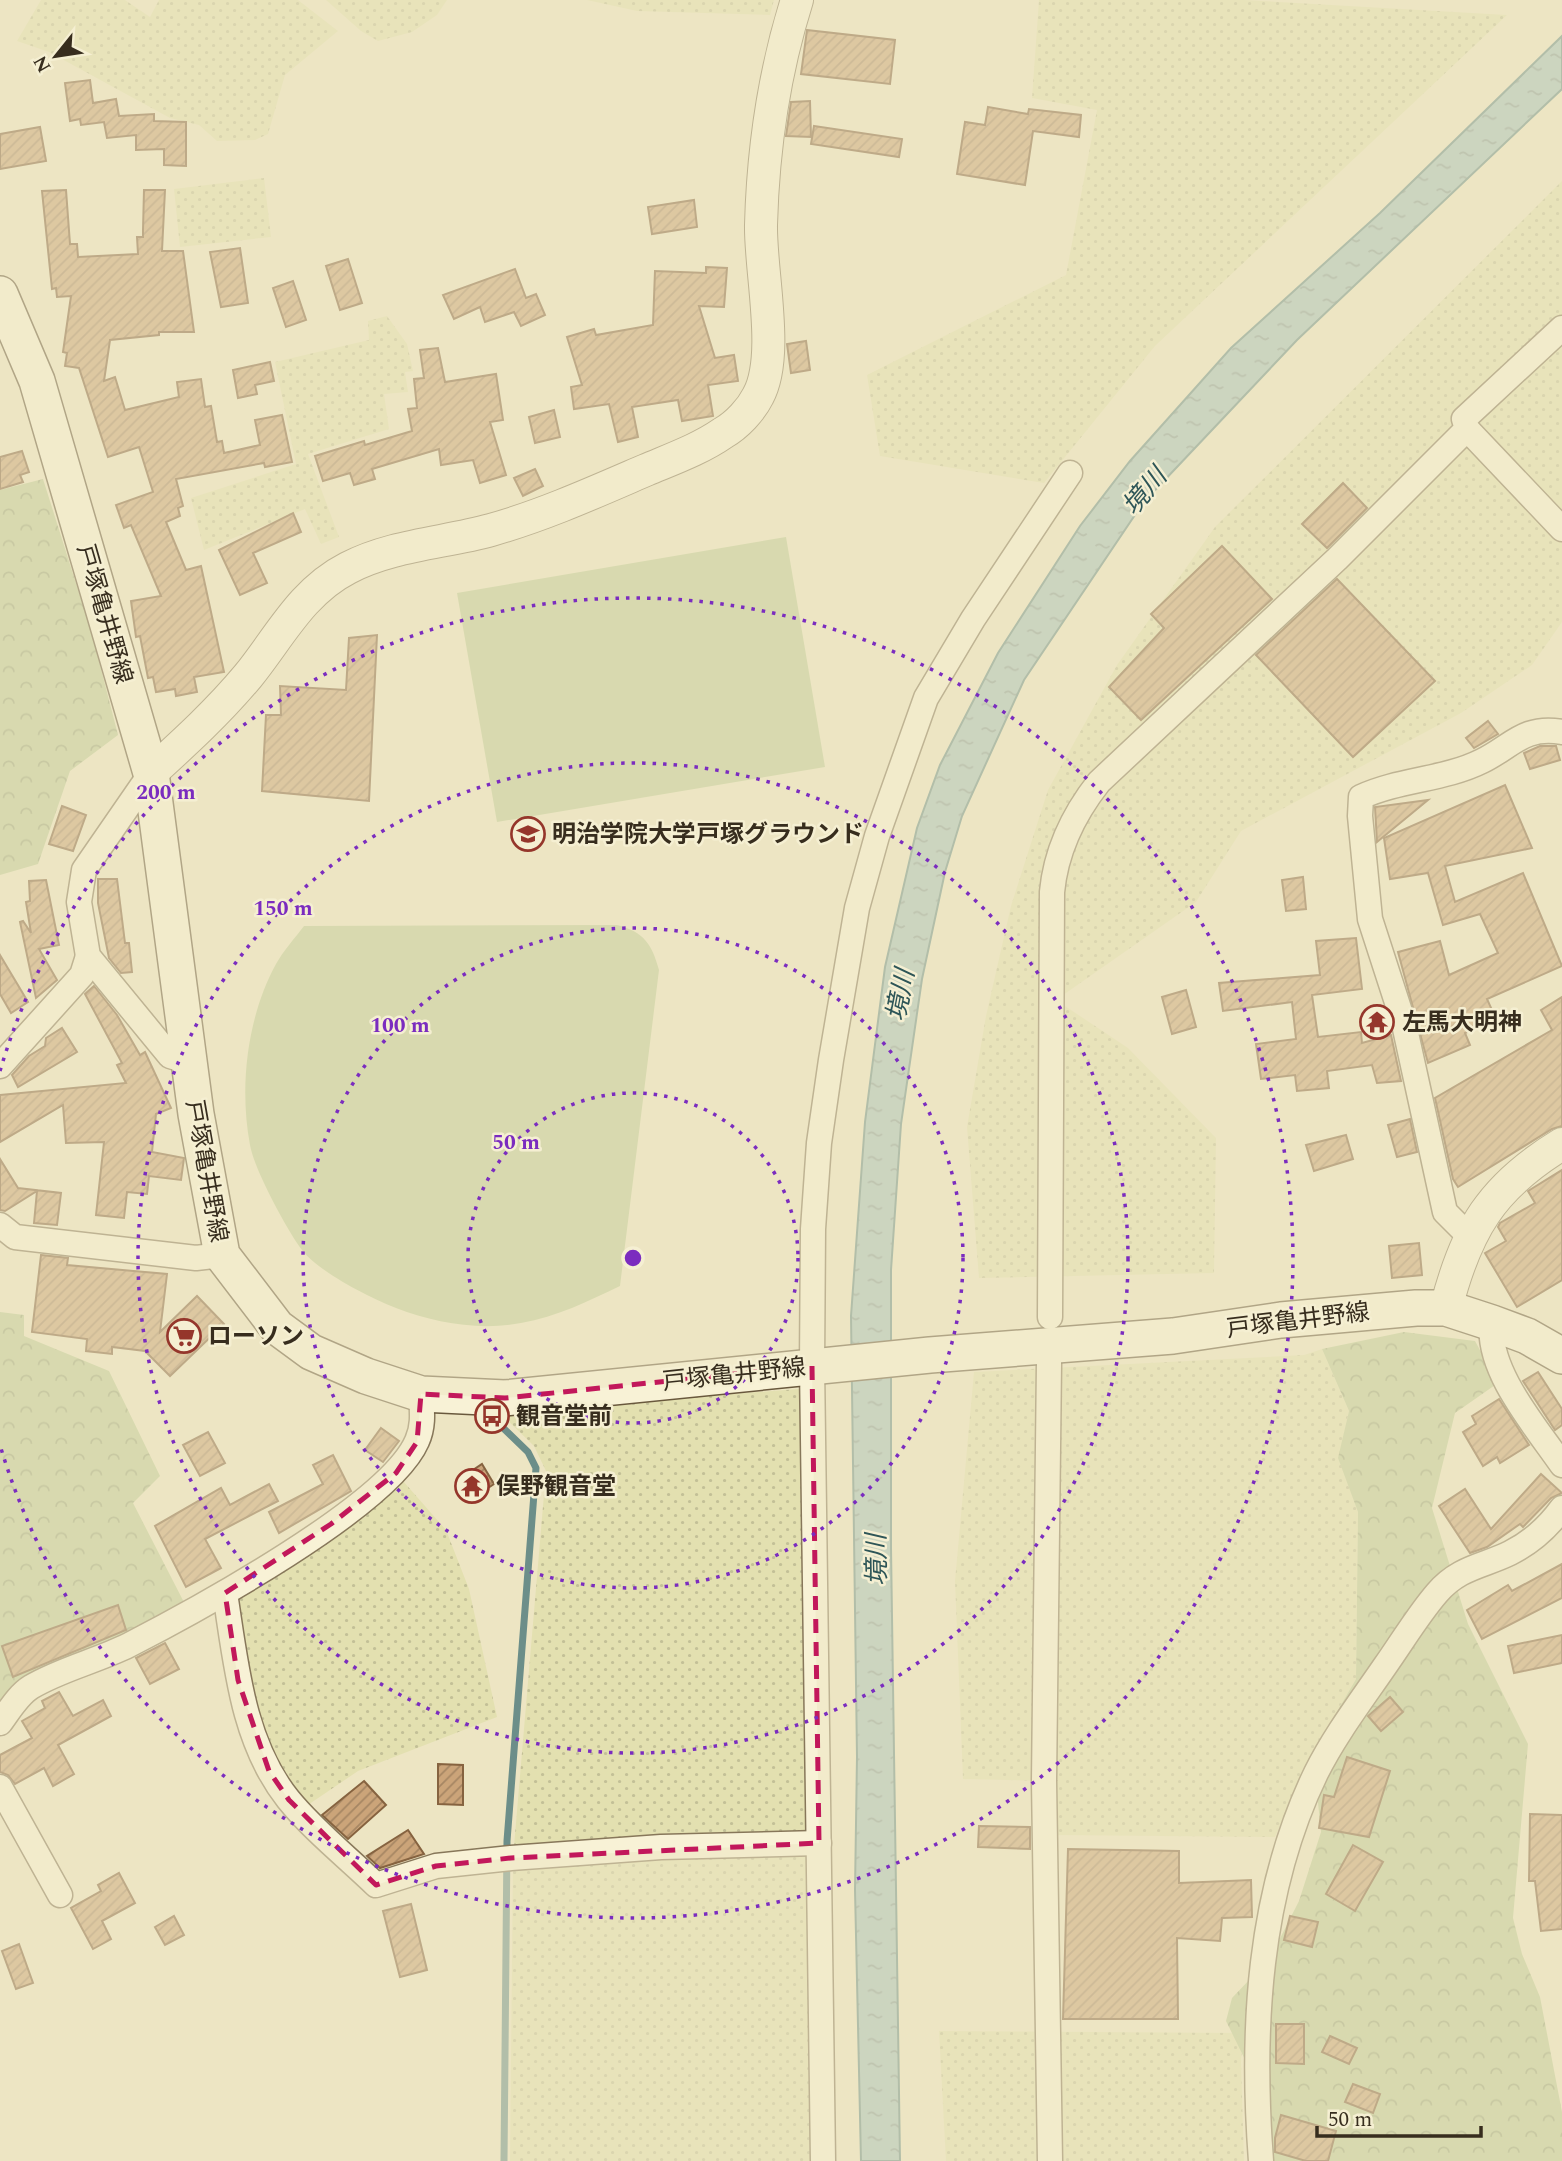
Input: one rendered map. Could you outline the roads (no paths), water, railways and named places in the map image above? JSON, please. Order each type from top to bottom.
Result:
[{"type":"main road","name":"戸塚亀井野線","points":[[0,294],[37,381],[151,774],[189,1062],[222,1255],[277,1327],[311,1352],[366,1376],[421,1394],[505,1398],[923,1356],[1172,1336],[1281,1320],[1387,1309],[1446,1308],[1527,1336],[1562,1356]]},
{"type":"street","points":[[0,1066],[82,975],[88,956],[79,902],[84,870],[151,774],[215,714],[250,674],[296,610],[322,585],[347,568],[379,555],[490,530],[532,517],[695,449],[724,433],[743,416],[759,395],[768,349],[761,229],[763,178],[772,102],[797,0]]},
{"type":"street","points":[[1562,328],[1464,419],[1467,429],[1562,529]]},
{"type":"street","points":[[1050,1317],[1052,892],[1054,869],[1067,832],[1084,801],[1099,782],[1337,559],[1467,429]]},
{"type":"street","points":[[823,2161],[817,1366],[813,1229],[820,1143],[857,908],[877,836],[926,698],[974,619],[1070,474]]},
{"type":"street","points":[[1469,1236],[1445,1212],[1404,1024],[1370,919],[1360,816],[1361,797],[1402,781],[1462,769],[1530,733],[1562,732]]},
{"type":"street","points":[[88,956],[170,1056],[189,1062]]},
{"type":"street","points":[[1446,1308],[1457,1263],[1469,1236],[1504,1188],[1562,1144]]},
{"type":"street","points":[[0,1225],[15,1237],[196,1258],[222,1255]]},
{"type":"street","points":[[1492,1323],[1489,1342],[1511,1390],[1562,1465]]},
{"type":"street","points":[[1049,1363],[1044,1781],[1050,2161]]},
{"type":"street","points":[[2,1715],[29,1688],[127,1646],[225,1593],[331,1524],[396,1473],[417,1442],[422,1424],[421,1394]]},
{"type":"street","points":[[1261,2161],[1257,2034],[1269,1920],[1285,1848],[1317,1773],[1343,1727],[1438,1591],[1474,1564],[1510,1553],[1536,1536],[1562,1508]]},
{"type":"street","points":[[225,1593],[238,1680],[255,1739],[269,1771],[294,1805],[376,1885],[436,1866],[502,1859],[661,1847],[820,1843]]},
{"type":"street","points":[[0,1787],[60,1895]]},
{"type":"water","name":"境川","points":[[1562,36],[1562,89],[1297,340],[1143,503],[1024,680],[962,816],[945,872],[922,979],[901,1124],[891,1270],[891,1548],[900,2161],[861,2161],[855,1890],[857,1757],[851,1316],[865,1122],[885,967],[917,828],[940,765],[998,653],[1080,526],[1130,461],[1231,348],[1380,213]]},
{"type":"waterway","points":[[497,1422],[528,1452],[536,1468],[507,1841],[504,2161]]},
{"type":"place","name":"明治学院大学戸塚グラウンド","points":[[528,834]]},
{"type":"place","name":"左馬大明神","points":[[1377,1022]]},
{"type":"place","name":"ローソン","points":[[184,1336]]},
{"type":"place","name":"観音堂前","points":[[492,1416]]},
{"type":"place","name":"俣野観音堂","points":[[472,1486]]}]
